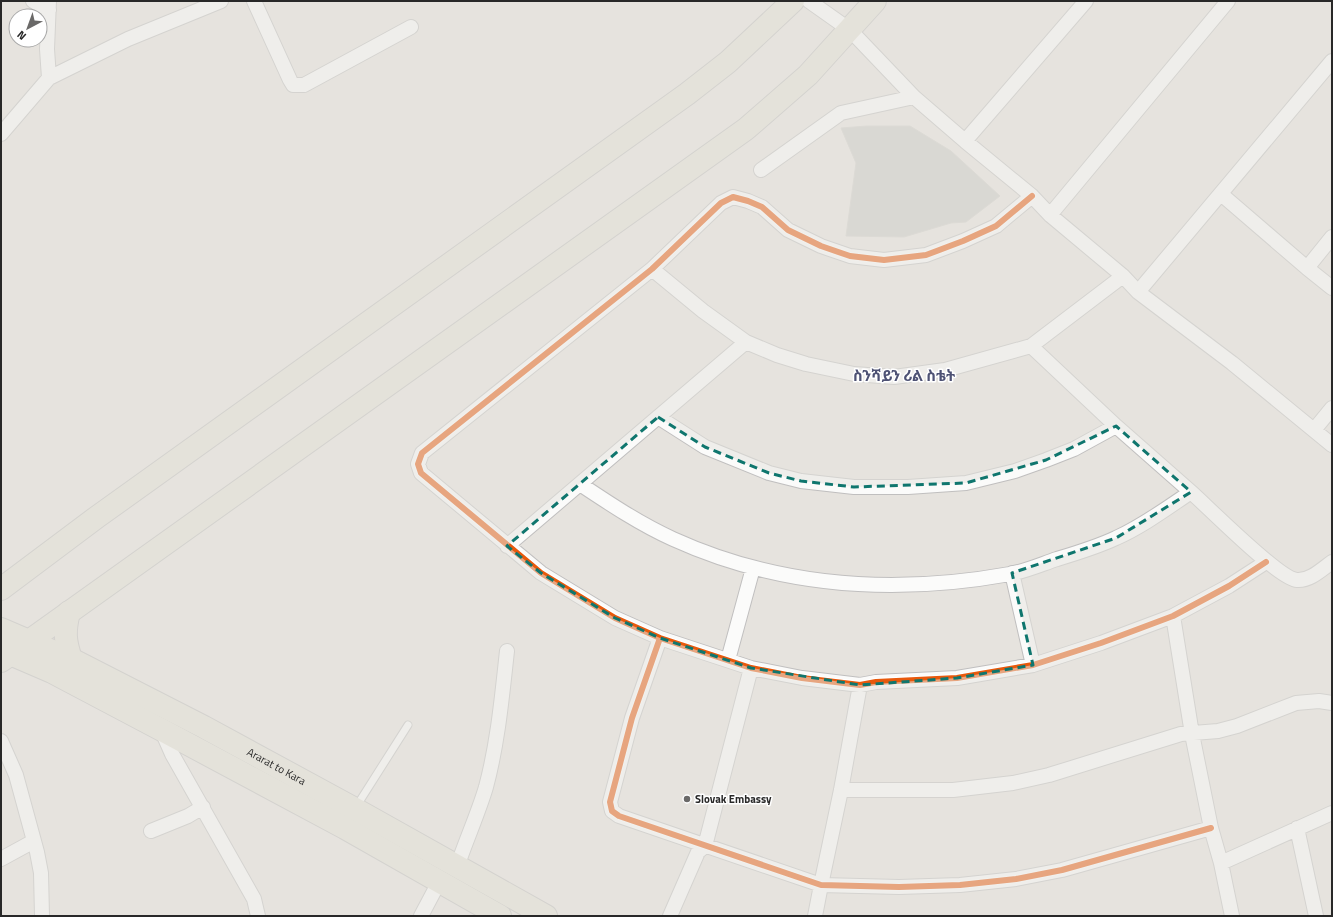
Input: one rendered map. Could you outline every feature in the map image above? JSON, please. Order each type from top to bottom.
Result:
[{"type":"main road","points":[[1,589],[97,517],[687,94],[728,62],[793,1]]},
{"type":"main road","points":[[4,655],[28,642],[746,130],[808,75],[875,1]]},
{"type":"main road","points":[[69,612],[66,630],[66,644],[71,659]]},
{"type":"main road","name":"Ararat to Kara","points":[[1,628],[28,642],[71,659],[204,727],[355,809],[456,867],[546,916]]},
{"type":"main road","name":"Ararat to Kara","points":[[4,655],[52,672],[345,828],[491,911]]},
{"type":"main road","points":[[491,886],[491,911]]},
{"type":"street","points":[[33,1],[49,6],[47,50],[49,78]]},
{"type":"street","points":[[1,134],[49,78],[128,39],[222,1]]},
{"type":"street","points":[[254,1],[293,85],[304,85],[411,27]]},
{"type":"street","points":[[809,1],[850,30],[914,97],[1032,196],[1050,215],[1123,276],[1138,292],[1232,363],[1332,445]]},
{"type":"street","points":[[965,141],[1086,1]]},
{"type":"street","points":[[1050,215],[1228,1]]},
{"type":"street","points":[[1138,292],[1221,194],[1327,77],[1332,61]]},
{"type":"street","points":[[761,170],[841,113],[914,97]]},
{"type":"street","points":[[1221,194],[1332,288]]},
{"type":"street","points":[[1032,196],[996,226],[963,242],[926,255],[884,260],[850,256],[821,246],[788,230],[762,207],[748,201],[733,197],[721,202],[652,269],[422,453],[418,464],[421,473],[541,573],[615,618],[660,638],[750,668],[802,678],[860,685],[876,682],[957,678],[1033,665],[1102,643],[1173,616],[1229,586],[1266,562]]},
{"type":"street","points":[[1307,268],[1332,237]]},
{"type":"street","points":[[652,269],[703,311],[746,342],[777,355],[806,364],[854,374],[894,377],[945,370],[1031,346],[1123,276]]},
{"type":"street","points":[[507,546],[746,342]]},
{"type":"street","points":[[1031,346],[1116,426],[1192,492],[1266,562],[1288,578],[1298,580],[1309,578],[1332,562]]},
{"type":"street","points":[[1314,430],[1332,408]]},
{"type":"street","points":[[658,418],[705,447],[769,473],[801,481],[854,487],[908,487],[966,483],[1015,471],[1046,460],[1074,449],[1116,426]]},
{"type":"street","points":[[580,484],[624,514],[672,539],[709,554],[753,568],[808,579],[841,584],[876,585],[932,584],[1012,573],[1070,555],[1116,538],[1148,521],[1192,492]]},
{"type":"street","points":[[728,660],[753,568]]},
{"type":"street","points":[[1012,573],[1033,665]]},
{"type":"street","points":[[1173,616],[1192,734],[1211,828],[1221,863],[1232,916]]},
{"type":"street","points":[[660,638],[632,718],[610,802],[612,811],[619,816],[705,846],[820,885],[899,887],[1016,879],[1062,870],[1211,828]]},
{"type":"street","points":[[456,867],[486,787],[495,749],[507,651]]},
{"type":"street","points":[[670,916],[698,852],[705,846],[750,668]]},
{"type":"street","points":[[815,916],[820,885],[842,790],[860,685]]},
{"type":"street","points":[[842,790],[953,790],[1012,783],[1049,775],[1181,734],[1218,731],[1237,726],[1296,703],[1319,701],[1332,703]]},
{"type":"street","points":[[160,729],[172,754],[254,898],[258,916]]},
{"type":"street","points":[[1,741],[16,775],[34,841],[41,873],[42,916]]},
{"type":"street","points":[[151,831],[188,816],[203,807]]},
{"type":"street","points":[[1221,863],[1332,813]]},
{"type":"street","points":[[1296,828],[1316,916]]},
{"type":"street","points":[[1,859],[34,841]]},
{"type":"street","points":[[421,916],[439,882]]},
{"type":"lane","points":[[355,809],[408,725]]},
{"type":"highlighted area","points":[[658,417],[705,447],[769,473],[801,481],[854,487],[966,483],[1046,460],[1116,426],[1191,492],[1116,538],[1012,573],[1033,665],[957,678],[860,685],[751,668],[660,638],[615,618],[541,573],[507,546]]},
{"type":"building","points":[[867,126],[910,126],[951,151],[1000,196],[966,222],[951,223],[904,237],[846,236],[856,163],[841,128]]},
{"type":"cycle path","points":[[1032,196],[996,226],[963,241],[926,255],[884,260],[850,256],[821,246],[788,230],[762,207],[733,197],[721,203],[652,269],[422,453],[418,464],[421,473],[541,573],[615,618],[660,638],[751,668],[802,678],[860,685],[876,682],[957,678],[1033,665],[1101,643],[1173,616],[1229,586],[1266,562]]},
{"type":"cycle path","points":[[660,638],[632,718],[610,802],[612,811],[619,816],[821,885],[899,887],[960,885],[1016,879],[1062,870],[1211,828]]},
{"type":"place","name":"Slovak Embassy","points":[[687,799]]},
{"type":"district","name":"ስንሻይን ሪል ስቴት","points":[[904,375]]}]
